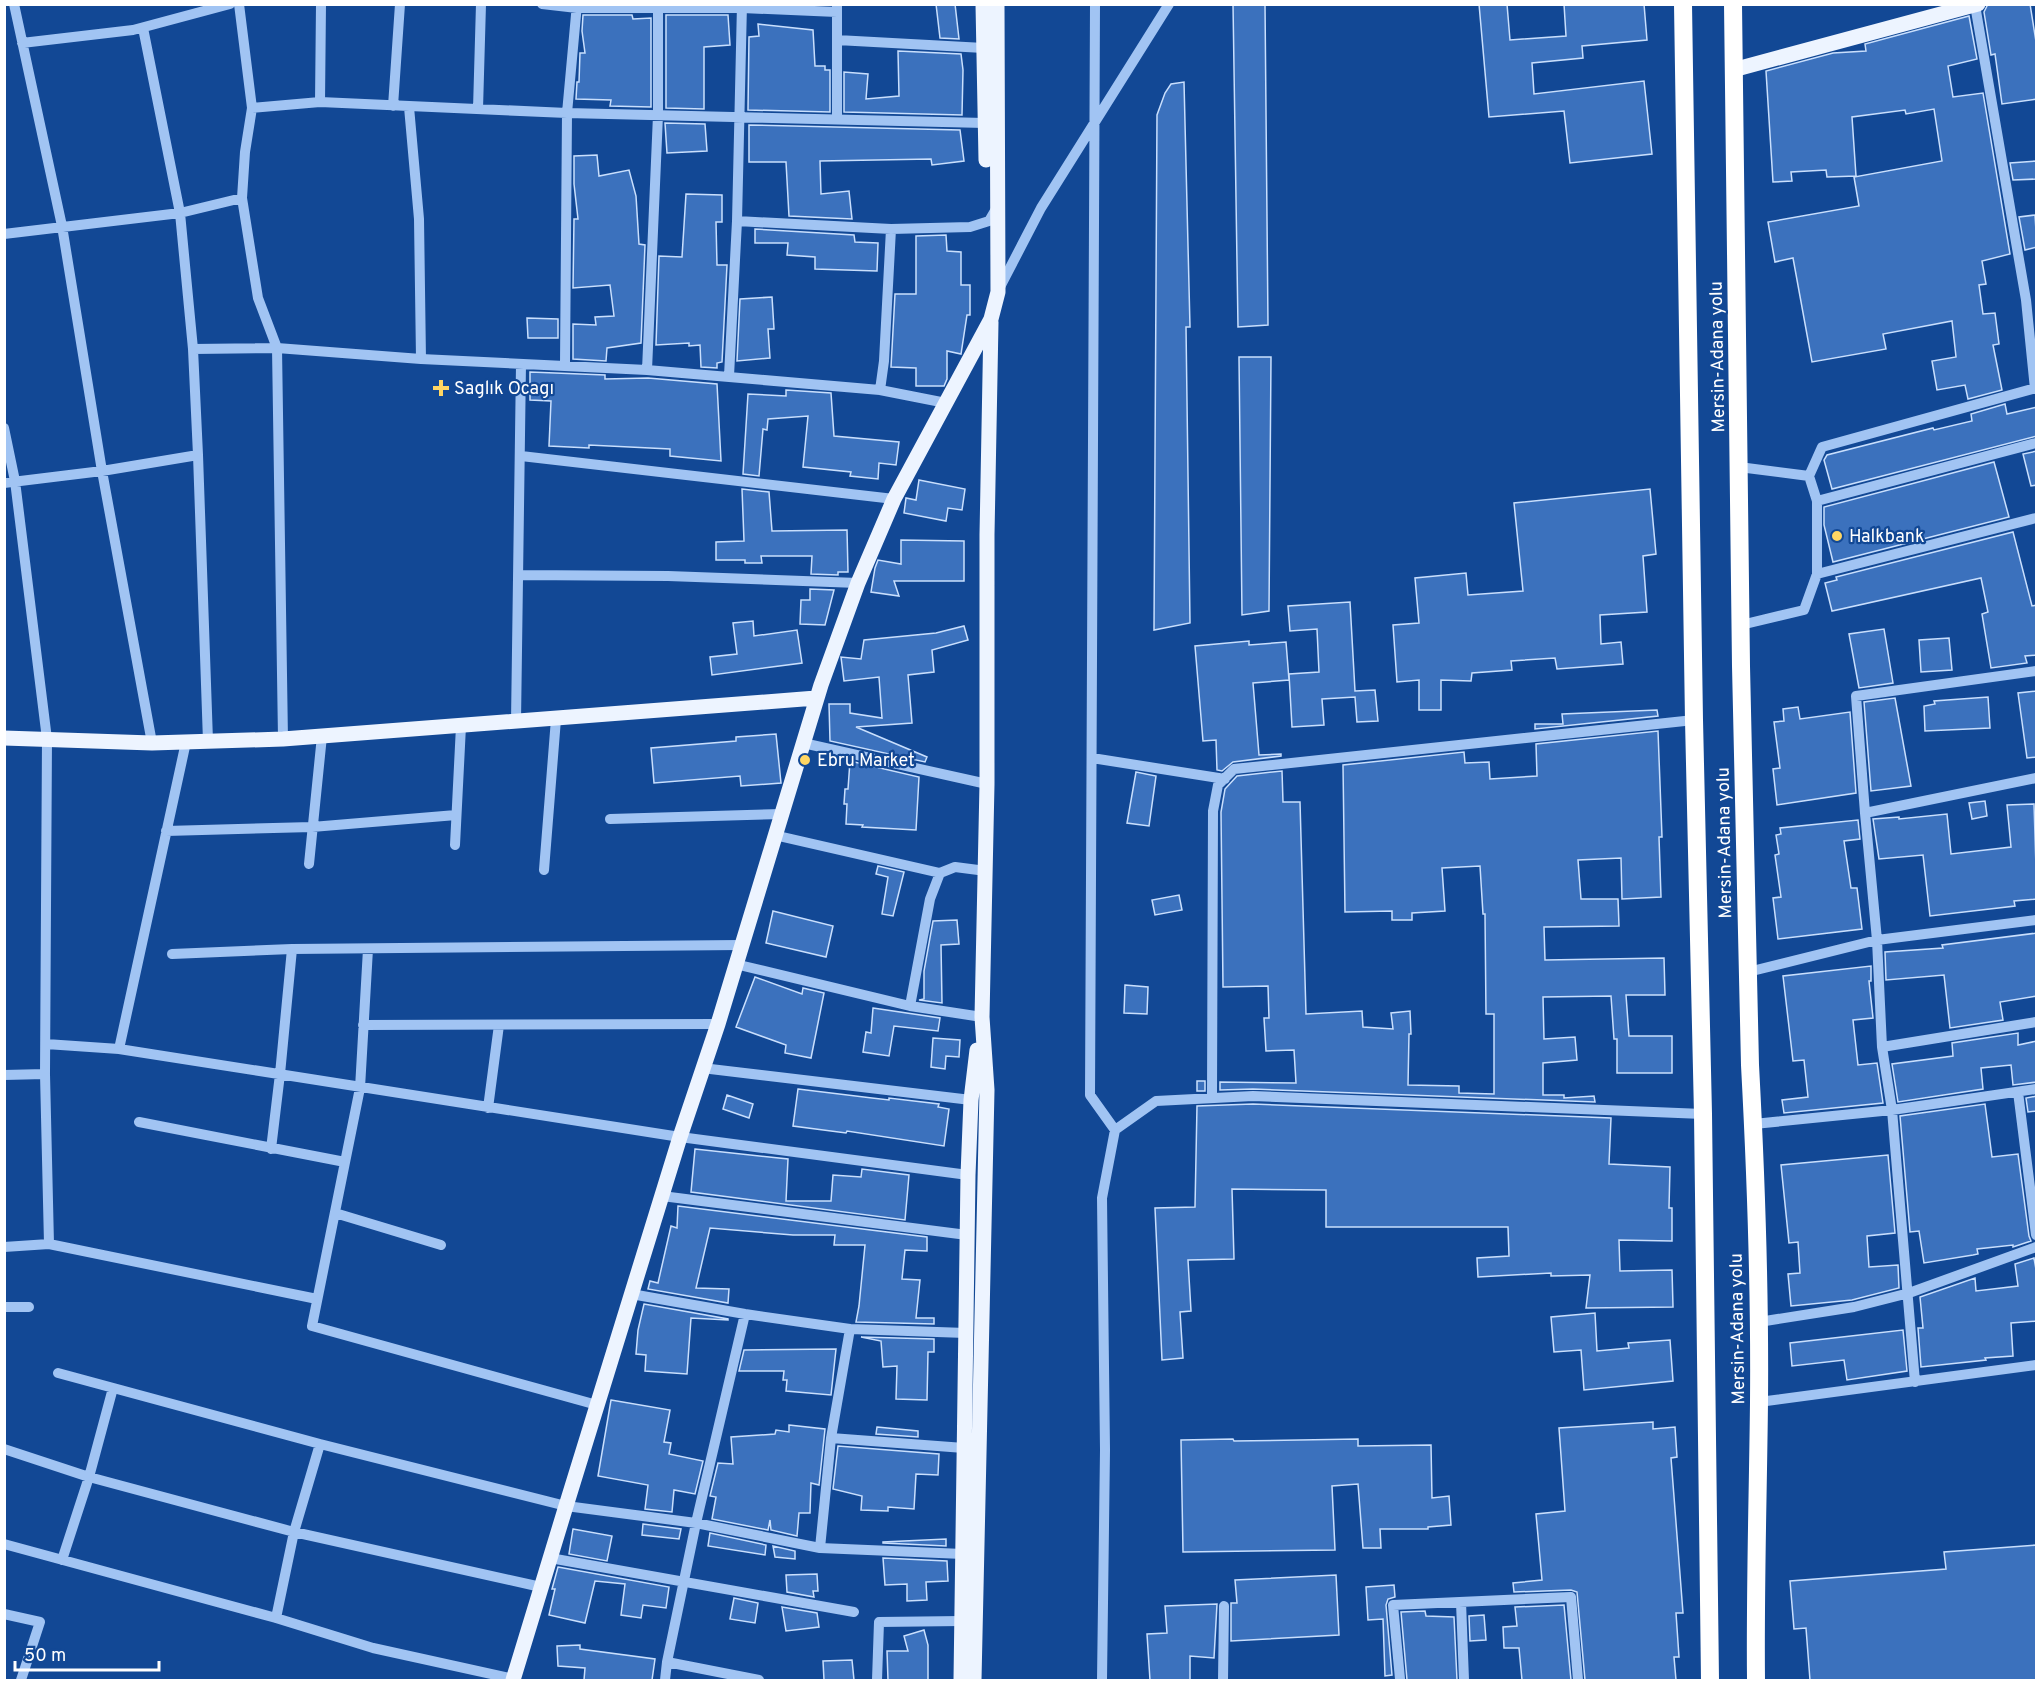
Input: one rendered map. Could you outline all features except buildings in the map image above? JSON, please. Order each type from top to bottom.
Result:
[{"type":"highway","name":"Mersin-Adana yolu","points":[[1683,4],[1694,720],[1703,1114],[1710,1680]]},
{"type":"highway","name":"Mersin-Adana yolu","points":[[1733,4],[1741,626],[1750,1065],[1754,1124],[1759,1322],[1755,1575],[1756,1680]]},
{"type":"main road","points":[[514,1680],[631,1294],[718,1024],[816,698],[858,583],[894,499],[991,319],[998,292],[985,123],[983,4]]},
{"type":"main road","points":[[974,1680],[987,1090],[982,1017],[987,784],[987,535],[997,4]]},
{"type":"main road","points":[[1733,70],[1977,5]]},
{"type":"main road","points":[[4,738],[152,743],[283,739],[516,723],[816,698]]},
{"type":"main road","points":[[961,1680],[968,1175],[971,1100],[982,1017]]},
{"type":"street","points":[[14,4],[62,226],[102,471],[152,743]]},
{"type":"street","points":[[22,43],[143,27],[230,4]]},
{"type":"street","points":[[239,4],[252,108],[245,152],[242,198],[258,297],[277,348],[283,739]]},
{"type":"street","points":[[320,102],[321,4]]},
{"type":"street","points":[[393,106],[400,4]]},
{"type":"street","points":[[478,110],[481,4]]},
{"type":"street","points":[[542,4],[837,8],[837,119]]},
{"type":"street","points":[[1095,4],[1089,1095],[1115,1130]]},
{"type":"street","points":[[998,292],[1041,208],[1169,4]]},
{"type":"street","points":[[1741,626],[1804,610],[1817,574],[1817,501],[1809,476],[1822,447],[2036,389],[2031,300],[1977,5]]},
{"type":"street","points":[[565,365],[567,113],[577,6]]},
{"type":"street","points":[[647,370],[658,115],[658,6]]},
{"type":"street","points":[[729,376],[737,221],[742,6]]},
{"type":"street","points":[[143,27],[180,213],[193,349],[208,741]]},
{"type":"street","points":[[837,40],[984,48]]},
{"type":"street","points":[[252,108],[320,102],[567,113],[985,123]]},
{"type":"street","points":[[409,107],[419,219],[421,359]]},
{"type":"street","points":[[4,234],[180,213],[242,198]]},
{"type":"street","points":[[737,221],[891,229],[970,227],[992,215]]},
{"type":"street","points":[[880,390],[884,361],[891,229]]},
{"type":"street","points":[[193,349],[277,348],[421,359],[647,370],[880,390],[946,403]]},
{"type":"street","points":[[516,723],[521,364]]},
{"type":"street","points":[[4,428],[47,739],[45,1074],[49,1244]]},
{"type":"street","points":[[1817,501],[2037,443]]},
{"type":"street","points":[[10,482],[102,471],[198,454]]},
{"type":"street","points":[[521,456],[894,499]]},
{"type":"street","points":[[1739,467],[1809,476]]},
{"type":"street","points":[[1817,574],[2037,518]]},
{"type":"street","points":[[519,575],[668,576],[858,583]]},
{"type":"street","points":[[1915,1382],[1892,1110],[1882,1047],[1877,940],[1856,696],[2037,671]]},
{"type":"street","points":[[544,870],[556,719]]},
{"type":"street","points":[[1212,1098],[1212,811],[1218,785],[1234,769],[1694,720]]},
{"type":"street","points":[[455,845],[461,726]]},
{"type":"street","points":[[309,864],[322,736]]},
{"type":"street","points":[[119,1049],[186,742]]},
{"type":"street","points":[[802,743],[987,784]]},
{"type":"street","points":[[1092,758],[1225,779]]},
{"type":"street","points":[[1865,813],[2037,778]]},
{"type":"street","points":[[610,819],[781,814]]},
{"type":"street","points":[[166,831],[312,827],[456,815]]},
{"type":"street","points":[[774,835],[940,873],[955,867],[986,871]]},
{"type":"street","points":[[910,1006],[930,899],[940,873]]},
{"type":"street","points":[[1748,972],[1877,940],[2037,920]]},
{"type":"street","points":[[172,954],[292,949],[741,945]]},
{"type":"street","points":[[271,1149],[292,949]]},
{"type":"street","points":[[368,949],[360,1088],[312,1326],[597,1405]]},
{"type":"street","points":[[735,964],[910,1006],[982,1017]]},
{"type":"street","points":[[1882,1047],[2037,1022]]},
{"type":"street","points":[[488,1108],[499,1024]]},
{"type":"street","points":[[363,1025],[718,1024]]},
{"type":"street","points":[[46,1044],[119,1049],[680,1137],[968,1175]]},
{"type":"street","points":[[702,1068],[971,1100]]},
{"type":"street","points":[[4,1075],[45,1074]]},
{"type":"street","points":[[1754,1124],[1892,1110],[2037,1089]]},
{"type":"street","points":[[2018,1092],[2037,1235]]},
{"type":"street","points":[[1102,1680],[1105,1450],[1102,1198],[1115,1130],[1156,1101],[1253,1096],[1703,1114]]},
{"type":"street","points":[[139,1122],[345,1162]]},
{"type":"street","points":[[662,1196],[967,1235]]},
{"type":"street","points":[[335,1213],[441,1245]]},
{"type":"street","points":[[4,1247],[49,1244],[317,1299]]},
{"type":"street","points":[[1759,1322],[1854,1307],[1909,1293],[2037,1247]]},
{"type":"street","points":[[631,1294],[850,1329],[966,1333]]},
{"type":"street","points":[[4,1307],[29,1307]]},
{"type":"street","points":[[665,1680],[696,1523],[745,1314]]},
{"type":"street","points":[[820,1548],[831,1438],[850,1329]]},
{"type":"street","points":[[1759,1402],[2037,1365]]},
{"type":"street","points":[[58,1373],[320,1444],[566,1506],[696,1523],[820,1548],[963,1554]]},
{"type":"street","points":[[62,1560],[89,1477],[113,1388]]},
{"type":"street","points":[[831,1438],[964,1448]]},
{"type":"street","points":[[276,1618],[294,1532],[320,1444]]},
{"type":"street","points":[[4,1449],[89,1477],[294,1532],[541,1587]]},
{"type":"street","points":[[4,1544],[276,1618],[373,1648],[514,1680]]},
{"type":"street","points":[[550,1558],[854,1612]]},
{"type":"street","points":[[1400,1679],[1394,1605],[1571,1597],[1578,1680]]},
{"type":"street","points":[[1461,1602],[1464,1680]]},
{"type":"street","points":[[1223,1680],[1224,1606]]},
{"type":"street","points":[[4,1614],[40,1622],[21,1680]]},
{"type":"street","points":[[877,1680],[879,1622],[962,1621]]},
{"type":"street","points":[[667,1662],[759,1680]]},
{"type":"place","name":"Saglık Ocagı","points":[[441,388]]},
{"type":"place","name":"Halkbank","points":[[1837,536]]},
{"type":"place","name":"Ebru Market","points":[[805,760]]}]
